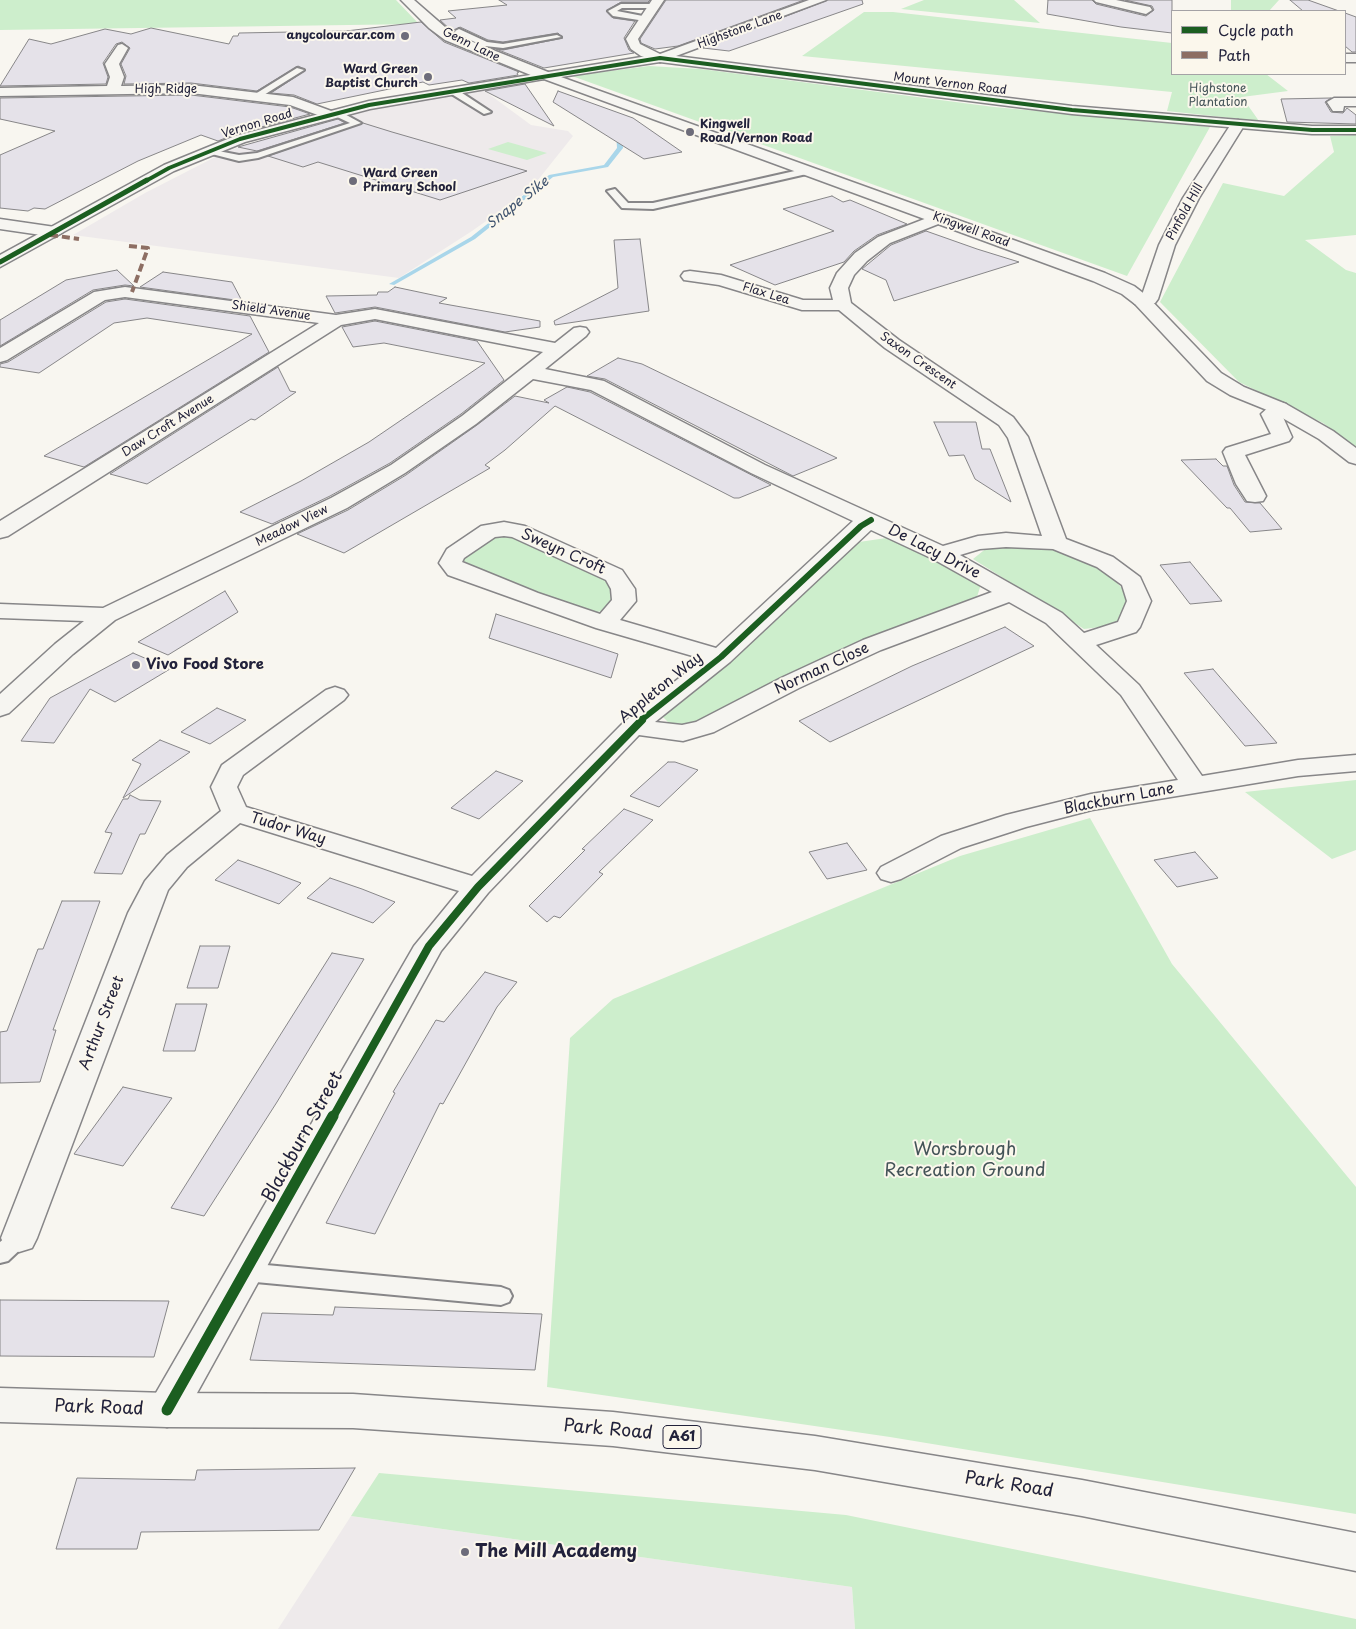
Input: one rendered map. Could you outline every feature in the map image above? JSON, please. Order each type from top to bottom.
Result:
[{"type":"main road","name":"Highstone Lane","points":[[660,58],[820,0]]},
{"type":"main road","points":[[1100,0],[1146,10]]},
{"type":"main road","points":[[408,2],[424,1]]},
{"type":"main road","name":"Genn Lane","points":[[408,2],[441,31],[469,46],[543,75]]},
{"type":"main road","points":[[656,3],[632,40],[635,46],[646,53],[660,58]]},
{"type":"main road","points":[[113,90],[117,77],[112,64],[122,48]]},
{"type":"main road","name":"Mount Vernon Road","points":[[543,75],[660,58],[1072,110],[1312,130],[1356,130]]},
{"type":"main road","name":"Vernon Road","points":[[0,262],[169,168],[240,140],[332,114],[543,75]]},
{"type":"main road","name":"Kingwell Road","points":[[543,75],[940,218],[1100,277],[1128,290],[1141,300],[1214,377],[1237,391],[1279,408],[1326,435],[1354,455]]},
{"type":"main road","name":"High Ridge","points":[[0,92],[191,88],[293,101],[332,114]]},
{"type":"main road","points":[[1338,108],[1334,102],[1356,102]]},
{"type":"main road","name":"Pinfold Hill","points":[[1141,300],[1149,298],[1167,245],[1191,198],[1238,124]]},
{"type":"main road","points":[[843,306],[839,288],[846,274],[861,257],[884,240],[940,218]]},
{"type":"main road","points":[[0,224],[54,232]]},
{"type":"main road","name":"Flax Lea","points":[[690,276],[721,280],[802,305],[843,306]]},
{"type":"main road","name":"Shield Avenue","points":[[0,356],[100,296],[125,292],[336,320],[375,314],[556,349]]},
{"type":"main road","name":"Saxon Crescent","points":[[843,306],[892,344],[1006,420],[1018,437],[1056,543]]},
{"type":"main road","name":"Daw Croft Avenue","points":[[0,531],[336,320]]},
{"type":"main road","name":"Meadow View","points":[[0,708],[64,649],[107,615],[339,503],[435,444],[580,332]]},
{"type":"main road","name":"De Lacy Drive","points":[[528,372],[597,385],[758,469],[941,554],[1054,618],[1130,690],[1194,784]]},
{"type":"main road","points":[[1254,496],[1233,452],[1282,437],[1271,414],[1279,408]]},
{"type":"main road","name":"Appleton Way","points":[[478,887],[633,727],[721,657],[862,526],[871,520]]},
{"type":"main road","name":"Sweyn Croft","points":[[604,623],[624,601],[623,589],[614,575],[517,531],[504,528],[489,531],[455,554],[450,563],[456,570],[604,623],[721,657]]},
{"type":"main road","points":[[941,554],[978,543],[1006,540],[1056,543],[1105,562],[1132,582],[1139,602],[1128,627],[1081,642]]},
{"type":"main road","name":"Norman Close","points":[[633,727],[683,733],[705,728],[790,683],[872,645],[1011,593]]},
{"type":"main road","points":[[0,611],[107,615]]},
{"type":"main road","name":"Tudor Way","points":[[336,694],[231,771],[224,787],[228,800],[236,813],[478,887]]},
{"type":"main road","name":"Blackburn Lane","points":[[891,873],[951,842],[1016,821],[1091,802],[1298,768],[1356,763]]},
{"type":"main road","name":"Arthur Street","points":[[6,1244],[155,887],[177,861],[236,813]]},
{"type":"main road","name":"Blackburn Street","points":[[167,1410],[429,946],[478,887]]},
{"type":"main road","name":"Park Road","points":[[0,1405],[167,1410],[353,1411],[623,1430],[814,1454],[1053,1493],[1356,1552]]},
{"type":"lane","points":[[645,19],[616,14],[612,11],[621,6],[656,3]]},
{"type":"lane","points":[[459,31],[485,44]]},
{"type":"lane","points":[[469,46],[485,44],[503,46],[557,37]]},
{"type":"lane","points":[[256,96],[300,70]]},
{"type":"lane","points":[[453,91],[487,112]]},
{"type":"lane","points":[[208,152],[238,158],[252,156],[357,122],[332,114]]},
{"type":"lane","points":[[612,191],[625,206],[653,206],[808,171]]},
{"type":"lane","points":[[245,1272],[501,1296]]},
{"type":"shaded area","name":"Ward Green Primary School","points":[[482,89],[531,125],[568,131],[573,136],[530,190],[472,231],[399,278],[73,235],[145,193],[227,151],[303,127],[403,102]]},
{"type":"shaded area","name":"The Mill Academy","points":[[351,1516],[852,1587],[855,1629],[278,1629]]},
{"type":"green space","points":[[0,0],[396,0],[419,24],[0,30]]},
{"type":"green space","points":[[924,0],[1014,0],[1040,23],[901,9]]},
{"type":"green space","points":[[1231,0],[1279,0],[1270,10],[1231,10]]},
{"type":"green space","name":"Highstone Plantation","points":[[864,12],[893,12],[1171,43],[1171,75],[1267,75],[1288,91],[1242,97],[1259,121],[1167,111],[1172,92],[802,56]]},
{"type":"green space","points":[[649,66],[701,69],[994,107],[1210,127],[1127,276],[572,76]]},
{"type":"green space","points":[[1356,135],[1356,235],[1305,240],[1346,270],[1356,273],[1356,448],[1323,423],[1239,382],[1160,302],[1223,183],[1284,196],[1334,152],[1330,136]]},
{"type":"green space","points":[[508,142],[547,153],[527,160],[488,149]]},
{"type":"green space","points":[[504,529],[623,589],[610,609],[593,613],[456,570],[455,554]]},
{"type":"green space","points":[[893,537],[982,581],[976,600],[698,723],[674,728],[662,716],[859,542]]},
{"type":"green space","points":[[988,547],[1054,547],[1103,567],[1129,596],[1117,625],[1084,629],[973,559]]},
{"type":"green space","points":[[1356,780],[1356,850],[1332,859],[1245,792]]},
{"type":"green space","name":"Worsbrough Recreation Ground","points":[[1090,818],[1172,964],[1356,1187],[1356,1514],[890,1437],[547,1387],[570,1038],[613,999],[960,856]]},
{"type":"green space","points":[[379,1473],[846,1515],[1356,1619],[1356,1629],[855,1629],[852,1587],[351,1516]]},
{"type":"building","points":[[499,0],[650,0],[648,2],[621,2],[606,11],[613,18],[635,21],[624,38],[629,50],[634,53],[544,68],[496,49],[503,50],[563,38],[558,33],[503,42],[488,40],[460,27],[453,32],[440,20],[456,18],[448,11],[507,5]]},
{"type":"building","points":[[666,0],[804,0],[678,46],[655,49],[641,43],[640,39]]},
{"type":"building","points":[[828,0],[862,0],[863,4],[729,51],[703,48]]},
{"type":"building","points":[[1048,0],[1092,0],[1096,4],[1146,16],[1154,10],[1152,6],[1125,0],[1172,0],[1171,33],[1121,27],[1047,14]]},
{"type":"building","points":[[1290,0],[1308,0],[1336,10],[1302,10]]},
{"type":"building","points":[[1346,13],[1356,17],[1356,52],[1352,52],[1346,47]]},
{"type":"building","points":[[421,22],[444,42],[519,72],[517,73],[518,75],[469,83],[462,80],[429,85],[423,82],[317,104],[294,95],[271,93],[306,70],[298,66],[257,91],[191,83],[124,84],[126,76],[121,64],[130,48],[122,42],[116,44],[103,63],[108,77],[106,84],[0,86],[29,39],[51,44],[105,29],[131,34],[151,28],[229,44],[233,36],[238,36],[239,33],[346,31]]},
{"type":"building","points":[[525,84],[554,126],[485,91]]},
{"type":"building","points":[[558,91],[633,118],[682,152],[644,159],[553,102]]},
{"type":"building","points":[[191,95],[290,107],[310,114],[235,134],[218,141],[201,135],[138,161],[45,209],[34,208],[28,211],[0,208],[0,155],[55,131],[0,119],[0,98]]},
{"type":"building","points":[[1331,98],[1325,102],[1331,112],[1343,113],[1347,108],[1356,115],[1356,124],[1287,122],[1281,99]]},
{"type":"building","points":[[338,119],[345,123],[257,151],[238,147]]},
{"type":"building","points":[[363,123],[527,171],[440,200],[318,162],[303,167],[268,156]]},
{"type":"building","points":[[832,196],[843,202],[850,200],[907,224],[877,235],[854,251],[844,262],[775,285],[730,265],[834,231],[783,209]]},
{"type":"building","points":[[926,231],[1019,262],[894,301],[886,280],[862,269],[891,245]]},
{"type":"building","points":[[640,239],[649,311],[555,325],[554,321],[618,288],[614,240]]},
{"type":"building","points":[[117,270],[134,286],[125,285],[93,290],[0,346],[0,320],[66,280]]},
{"type":"building","points":[[163,272],[232,282],[242,301],[140,287]]},
{"type":"building","points":[[395,287],[447,298],[439,303],[540,321],[540,327],[505,332],[375,307],[335,313],[326,296],[377,295],[378,292],[388,292]]},
{"type":"building","points":[[125,299],[250,316],[269,352],[84,467],[44,456],[252,334],[147,318],[114,323],[39,373],[0,367],[0,364],[8,362],[106,302]]},
{"type":"building","points":[[375,321],[477,341],[504,380],[461,414],[390,463],[330,496],[272,524],[240,512],[301,481],[369,442],[485,363],[384,343],[353,347],[342,327]]},
{"type":"building","points":[[618,358],[642,364],[837,458],[793,476],[605,379],[587,376]]},
{"type":"building","points":[[278,367],[290,391],[296,392],[255,420],[251,419],[147,484],[110,474]]},
{"type":"building","points":[[567,387],[590,392],[771,485],[739,498],[734,498],[555,406],[485,465],[490,468],[344,553],[297,534],[348,510],[406,475],[515,396],[549,403],[544,400]]},
{"type":"building","points":[[934,422],[976,422],[982,449],[990,449],[1011,502],[975,479],[964,455],[949,456]]},
{"type":"building","points":[[1216,459],[1223,466],[1227,466],[1234,485],[1245,502],[1260,503],[1282,529],[1250,532],[1230,508],[1227,508],[1181,460]]},
{"type":"building","points":[[1190,562],[1222,601],[1190,604],[1160,565]]},
{"type":"building","points":[[225,591],[238,612],[168,655],[138,642]]},
{"type":"building","points":[[496,614],[618,654],[611,678],[489,638]]},
{"type":"building","points":[[1005,627],[1034,646],[830,742],[799,721],[912,666]]},
{"type":"building","points":[[133,653],[170,669],[115,702],[90,689],[54,743],[21,741],[50,698]]},
{"type":"building","points":[[1213,669],[1277,743],[1245,746],[1184,673]]},
{"type":"building","points":[[217,708],[246,720],[210,744],[181,732]]},
{"type":"building","points":[[160,740],[190,752],[123,798],[141,764],[132,760]]},
{"type":"building","points":[[668,762],[675,762],[698,770],[659,807],[630,796]]},
{"type":"building","points":[[496,771],[523,781],[479,819],[451,808]]},
{"type":"building","points":[[130,795],[140,800],[161,801],[145,834],[140,834],[122,874],[94,873],[112,833],[105,832],[123,799],[128,799]]},
{"type":"building","points":[[624,809],[653,820],[599,872],[603,874],[560,918],[554,916],[547,922],[529,906],[585,850],[582,849]]},
{"type":"building","points":[[847,843],[867,870],[827,879],[809,852]]},
{"type":"building","points":[[1195,852],[1218,878],[1177,887],[1154,860]]},
{"type":"building","points":[[238,860],[301,883],[279,904],[215,880]]},
{"type":"building","points":[[330,878],[395,902],[373,923],[307,898]]},
{"type":"building","points":[[62,901],[100,901],[53,1030],[56,1030],[40,1082],[0,1083],[0,1032],[7,1031],[38,949],[43,949]]},
{"type":"building","points":[[200,946],[230,946],[218,988],[187,988]]},
{"type":"building","points":[[332,953],[364,959],[277,1102],[204,1216],[171,1208]]},
{"type":"building","points":[[485,972],[517,982],[497,1007],[443,1104],[440,1103],[375,1234],[326,1223],[395,1093],[393,1092],[436,1020],[444,1022]]},
{"type":"building","points":[[176,1004],[207,1004],[195,1051],[163,1051]]},
{"type":"building","points":[[123,1087],[172,1098],[123,1166],[74,1154]]},
{"type":"building","points":[[0,1300],[169,1301],[154,1357],[0,1356]]},
{"type":"building","points":[[335,1307],[542,1314],[535,1370],[250,1360],[262,1313],[333,1315]]},
{"type":"building","points":[[355,1468],[319,1530],[141,1532],[137,1549],[56,1549],[77,1478],[195,1480],[197,1470]]},
{"type":"waterway","name":"Snape Sike","points":[[392,284],[473,238],[551,176],[606,166],[620,148],[619,131]]},
{"type":"marked path","points":[[50,235],[79,239]]},
{"type":"marked path","points":[[129,246],[148,248],[132,292]]},
{"type":"cycle path","points":[[0,262],[169,168],[240,139],[369,105],[582,69],[660,58],[1072,110],[1312,130],[1356,130]]},
{"type":"cycle path","points":[[167,1410],[429,946],[478,887],[633,727],[721,657],[861,526],[871,520]]},
{"type":"place","name":"anycolourcar.com","points":[[405,36]]},
{"type":"place","name":"Ward Green Baptist Church","points":[[428,77]]},
{"type":"place","name":"Kingwell Road/Vernon Road","points":[[690,132]]},
{"type":"place","name":"Ward Green Primary School","points":[[353,181]]},
{"type":"place","name":"Vivo Food Store","points":[[136,665]]},
{"type":"place","name":"The Mill Academy","points":[[465,1552]]}]
